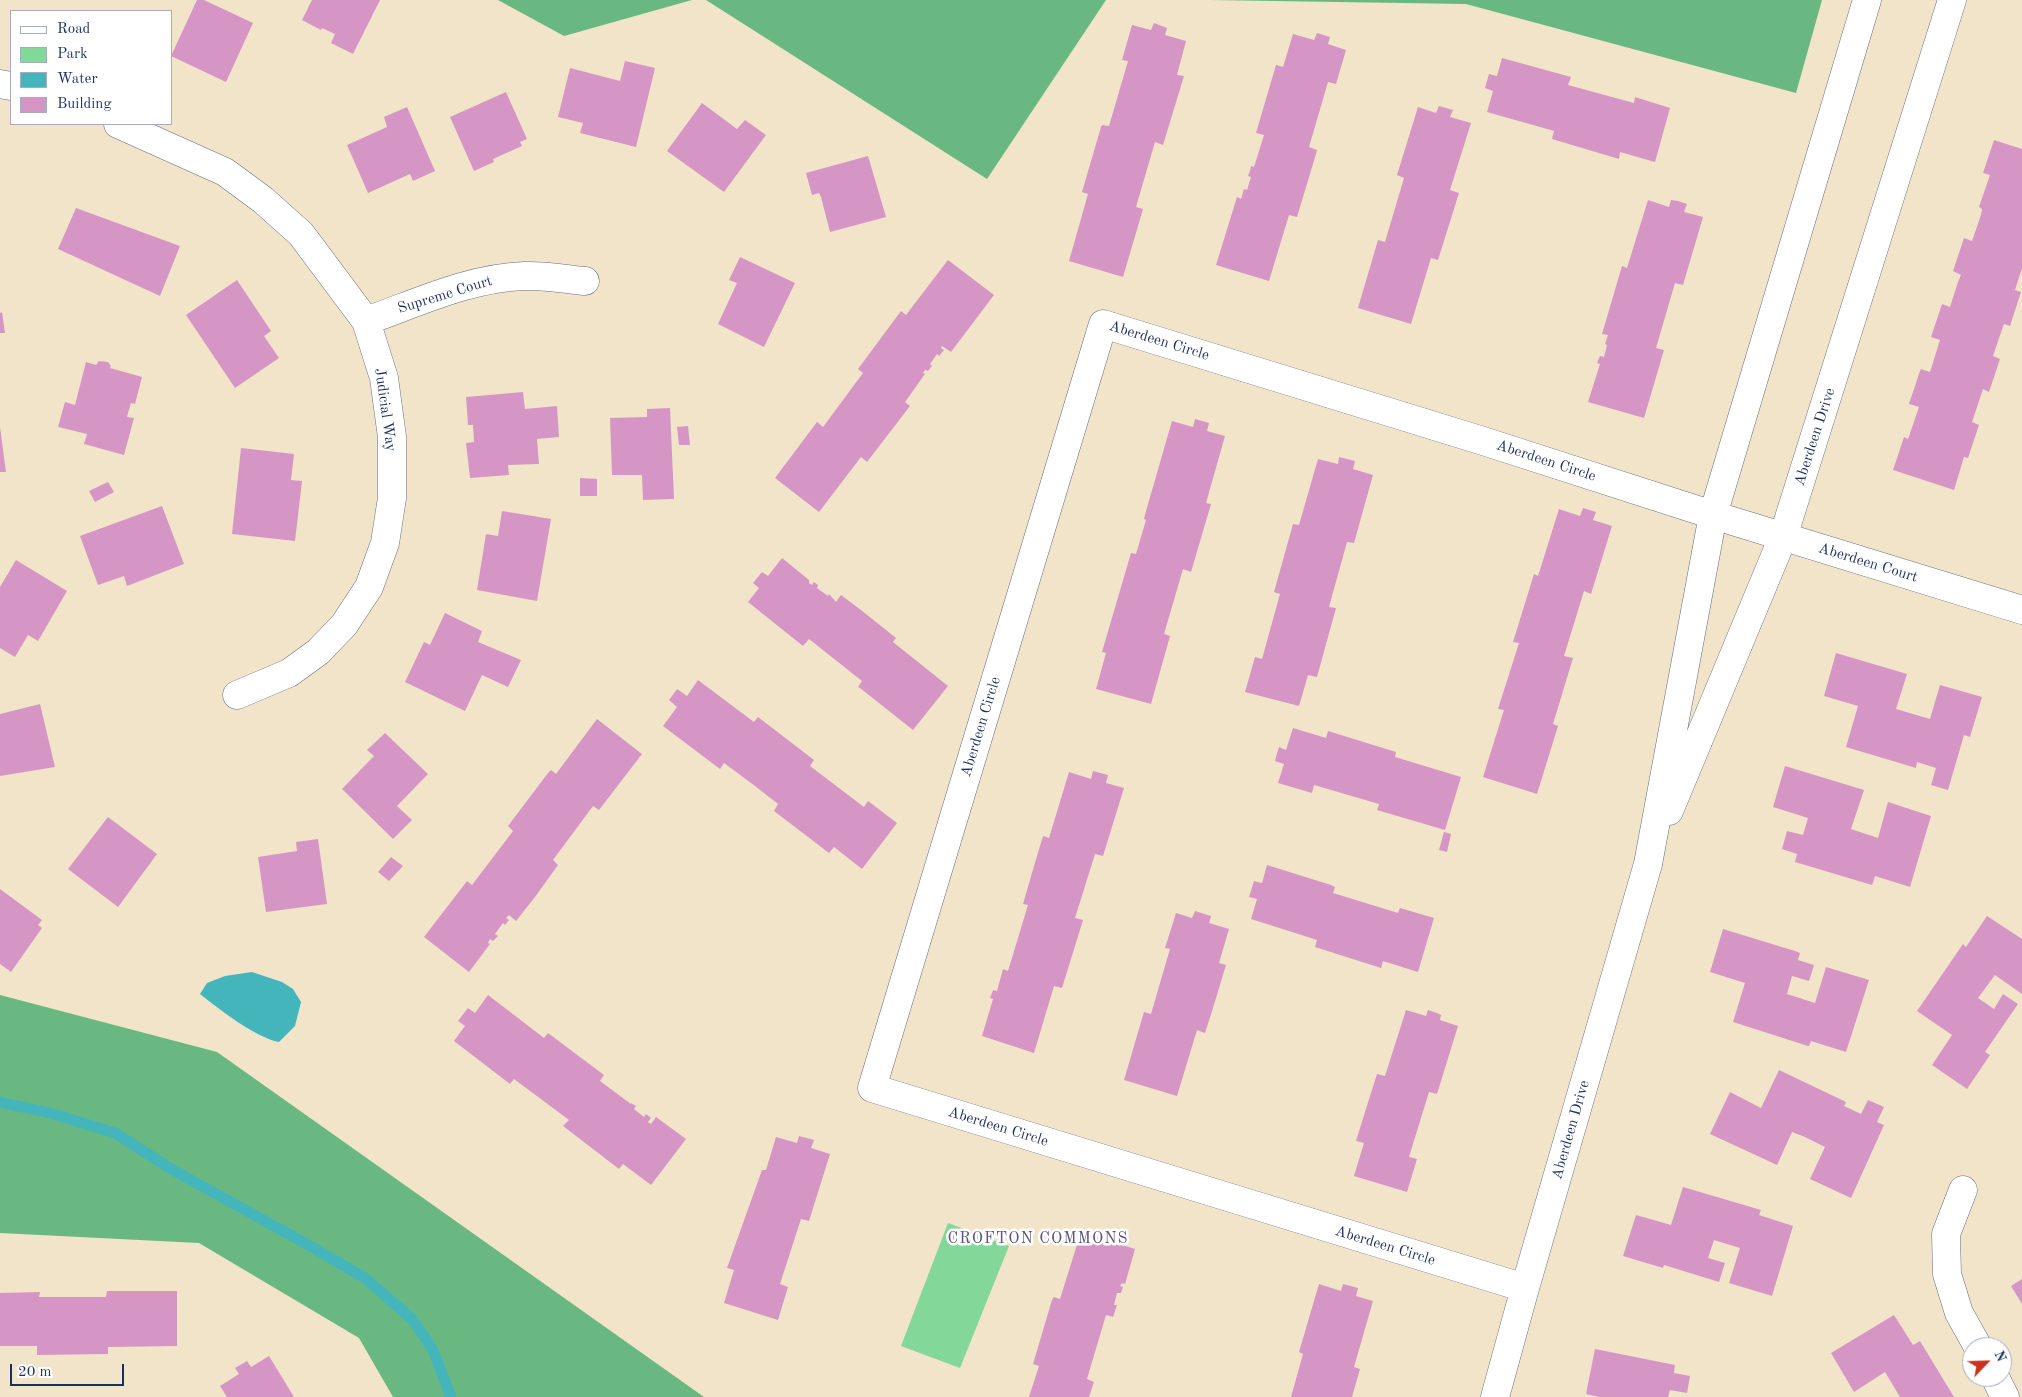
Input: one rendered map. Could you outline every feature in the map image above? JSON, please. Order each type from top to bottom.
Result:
[{"type":"street","name":"Aberdeen Drive","points":[[1495,1397],[1648,864],[1713,515],[1867,0]]},
{"type":"street","name":"Aberdeen Drive","points":[[1648,864],[1783,537],[1952,0]]},
{"type":"street","name":"Judicial Way","points":[[120,125],[224,172],[263,200],[301,234],[366,321],[384,378],[392,437],[392,498],[385,542],[369,587],[344,625],[318,652],[289,673],[238,695]]},
{"type":"street","name":"Supreme Court","points":[[366,321],[461,287],[492,280],[525,276],[584,281]]},
{"type":"street","name":"Aberdeen Circle","points":[[1525,1288],[872,1088],[1103,324],[1480,440],[1713,515]]},
{"type":"street","name":"Aberdeen Court","points":[[1713,515],[2022,610]]},
{"type":"street","points":[[1963,1190],[1946,1234],[1947,1274],[1960,1313],[1973,1337]]},
{"type":"green space","points":[[498,0],[692,0],[564,36]]},
{"type":"green space","points":[[706,0],[1106,0],[987,179]]},
{"type":"green space","points":[[1210,0],[1822,0],[1796,93],[1466,4]]},
{"type":"green space","points":[[0,995],[217,1052],[704,1397],[393,1397],[359,1338],[199,1243],[0,1233]]},
{"type":"green space","points":[[948,1223],[1009,1246],[960,1368],[901,1346]]},
{"type":"water","points":[[252,972],[282,982],[293,989],[301,1002],[295,1026],[279,1042],[249,1029],[200,994],[207,983],[225,976]]},
{"type":"building","points":[[197,0],[204,0],[253,23],[226,82],[172,56]]},
{"type":"building","points":[[312,0],[380,0],[353,54],[331,43],[335,34],[322,28],[321,30],[302,20]]},
{"type":"building","points":[[1154,23],[1167,28],[1165,35],[1186,41],[1177,75],[1184,76],[1163,145],[1155,142],[1136,207],[1143,209],[1123,277],[1069,261],[1088,194],[1082,192],[1101,127],[1102,125],[1109,126],[1128,61],[1122,60],[1132,25],[1151,30]]},
{"type":"building","points":[[1317,33],[1330,37],[1328,44],[1346,50],[1336,84],[1328,82],[1309,147],[1317,150],[1297,217],[1289,215],[1269,281],[1216,265],[1237,197],[1241,199],[1244,189],[1247,190],[1251,177],[1248,176],[1251,166],[1254,167],[1264,135],[1256,133],[1276,65],[1283,67],[1293,34],[1314,40]]},
{"type":"building","points":[[1502,58],[1571,77],[1568,85],[1634,103],[1635,97],[1670,108],[1655,162],[1620,152],[1619,159],[1552,139],[1554,131],[1487,112],[1493,91],[1485,88],[1489,74],[1497,76]]},
{"type":"building","points":[[625,61],[655,68],[636,147],[580,133],[583,123],[558,117],[570,68],[620,81]]},
{"type":"building","points":[[506,92],[527,139],[520,142],[522,146],[493,159],[494,162],[474,171],[450,117]]},
{"type":"building","points":[[702,103],[737,129],[745,120],[766,135],[724,192],[667,151]]},
{"type":"building","points":[[1439,106],[1453,110],[1450,117],[1471,123],[1450,190],[1459,193],[1438,260],[1431,258],[1411,324],[1358,308],[1378,240],[1385,242],[1404,178],[1397,175],[1418,107],[1436,113]]},
{"type":"building","points":[[407,107],[435,171],[413,181],[410,174],[368,193],[347,145],[387,127],[384,117]]},
{"type":"building","points":[[1994,140],[2022,149],[2022,268],[2015,290],[2021,292],[2010,326],[2004,324],[1998,341],[1993,356],[2000,359],[1989,392],[1983,389],[1972,422],[1979,425],[1968,458],[1964,457],[1954,490],[1893,470],[1904,437],[1908,439],[1919,407],[1909,404],[1920,371],[1921,369],[1930,372],[1940,340],[1931,337],[1942,304],[1950,307],[1961,275],[1953,271],[1964,238],[1972,241],[1981,215],[1982,209],[1979,207],[1990,175],[1983,173]]},
{"type":"building","points":[[868,156],[886,217],[830,232],[821,197],[819,193],[812,195],[806,173]]},
{"type":"building","points":[[1648,200],[1669,207],[1671,200],[1678,201],[1687,204],[1684,212],[1703,217],[1683,285],[1675,283],[1656,348],[1664,350],[1644,418],[1588,402],[1600,364],[1597,363],[1600,356],[1604,357],[1607,345],[1605,344],[1608,335],[1602,334],[1622,266],[1627,268]]},
{"type":"building","points":[[76,208],[180,246],[160,296],[58,249]]},
{"type":"building","points":[[740,257],[795,283],[764,347],[718,324],[737,283],[729,280]]},
{"type":"building","points":[[948,260],[994,295],[951,352],[942,346],[941,348],[944,350],[939,356],[937,354],[930,364],[932,366],[928,371],[925,370],[923,373],[925,374],[905,402],[910,406],[867,462],[861,457],[819,512],[775,478],[817,422],[823,427],[863,373],[858,369],[901,311],[906,315]]},
{"type":"building","points":[[237,280],[271,331],[264,336],[279,358],[235,388],[186,315]]},
{"type":"building","points":[[2,312],[5,333],[0,333],[0,313]]},
{"type":"building","points":[[99,361],[108,362],[111,366],[110,368],[142,377],[135,404],[131,403],[127,417],[134,418],[124,455],[84,444],[87,434],[58,427],[65,402],[75,405],[86,362],[96,365]]},
{"type":"building","points":[[523,392],[525,409],[557,406],[559,437],[537,439],[539,464],[508,465],[509,475],[470,478],[466,443],[474,442],[473,425],[468,425],[466,397]]},
{"type":"building","points":[[670,408],[674,499],[643,500],[642,475],[612,475],[610,418],[647,417],[647,409]]},
{"type":"building","points":[[1195,419],[1209,423],[1207,431],[1225,436],[1206,503],[1211,504],[1191,572],[1183,569],[1164,634],[1170,636],[1151,704],[1096,689],[1106,653],[1102,652],[1131,553],[1136,554],[1146,520],[1144,519],[1146,511],[1172,421],[1193,427]]},
{"type":"building","points":[[688,426],[690,445],[679,445],[677,427]]},
{"type":"building","points":[[0,427],[6,472],[0,472]]},
{"type":"building","points":[[241,448],[294,454],[291,480],[302,481],[295,541],[232,534]]},
{"type":"building","points":[[1339,457],[1355,461],[1353,469],[1373,475],[1354,543],[1347,542],[1329,607],[1336,608],[1317,677],[1308,675],[1299,706],[1245,692],[1255,657],[1262,659],[1280,594],[1274,592],[1293,524],[1299,525],[1318,459],[1338,464]]},
{"type":"building","points":[[580,478],[597,479],[597,496],[580,496]]},
{"type":"building","points":[[108,482],[114,492],[95,502],[89,491]]},
{"type":"building","points":[[162,506],[184,564],[127,586],[124,576],[98,585],[80,536]]},
{"type":"building","points":[[1583,508],[1596,512],[1593,520],[1612,526],[1591,594],[1584,591],[1564,656],[1573,658],[1553,724],[1558,726],[1537,794],[1483,777],[1504,710],[1498,709],[1519,643],[1513,642],[1534,574],[1538,576],[1559,509],[1580,516]]},
{"type":"building","points":[[502,511],[551,519],[537,601],[477,590],[486,534],[498,536]]},
{"type":"building","points":[[782,558],[809,580],[809,583],[812,585],[814,582],[818,585],[817,588],[828,596],[829,594],[836,602],[841,595],[861,610],[896,638],[893,642],[948,686],[913,730],[858,687],[862,681],[809,639],[803,646],[748,602],[759,588],[753,583],[762,572],[768,576]]},
{"type":"building","points":[[16,560],[67,591],[38,641],[28,635],[15,657],[0,648],[0,587]]},
{"type":"building","points":[[445,613],[482,631],[478,642],[521,660],[508,687],[482,675],[465,711],[405,682],[424,642],[430,645]]},
{"type":"building","points":[[1836,653],[1907,674],[1896,709],[1930,719],[1940,685],[1982,697],[1970,737],[1964,735],[1948,790],[1931,785],[1936,768],[1917,762],[1916,768],[1846,747],[1858,706],[1824,696]]},
{"type":"building","points":[[698,680],[754,722],[758,717],[814,760],[810,766],[864,807],[868,801],[897,823],[862,869],[834,847],[829,853],[774,811],[778,804],[755,786],[724,763],[720,769],[663,726],[677,707],[669,700],[677,689],[687,696]]},
{"type":"building","points":[[40,704],[55,767],[0,776],[0,714]]},
{"type":"building","points":[[597,719],[642,754],[599,810],[593,806],[553,860],[558,865],[535,897],[516,921],[509,915],[506,918],[509,920],[505,925],[503,923],[495,934],[498,936],[493,941],[490,939],[488,943],[490,944],[469,972],[424,937],[467,881],[472,885],[513,831],[508,826],[548,773],[551,770],[556,774]]},
{"type":"building","points":[[1293,728],[1326,738],[1328,731],[1396,752],[1395,757],[1461,777],[1445,830],[1377,810],[1379,804],[1314,785],[1312,793],[1278,783],[1284,764],[1275,761],[1276,757],[1279,747],[1286,750]]},
{"type":"building","points":[[385,733],[428,774],[397,806],[412,820],[393,839],[342,789],[374,756],[367,750]]},
{"type":"building","points":[[1785,766],[1864,790],[1851,829],[1878,838],[1888,802],[1931,816],[1910,887],[1875,876],[1872,885],[1795,862],[1797,854],[1782,849],[1787,831],[1803,835],[1808,818],[1773,807]]},
{"type":"building","points":[[1093,771],[1108,775],[1106,783],[1124,788],[1103,856],[1095,854],[1075,918],[1083,920],[1062,988],[1054,986],[1034,1053],[982,1036],[993,999],[990,998],[993,990],[997,991],[1003,969],[1008,971],[1028,905],[1023,904],[1043,836],[1049,838],[1069,772],[1091,779]]},
{"type":"building","points":[[108,817],[157,854],[118,907],[68,869]]},
{"type":"building","points":[[1444,832],[1451,834],[1447,852],[1439,850]]},
{"type":"building","points":[[318,839],[327,904],[266,912],[258,857],[297,851],[296,842]]},
{"type":"building","points":[[391,857],[403,866],[389,881],[378,872]]},
{"type":"building","points":[[1267,865],[1331,885],[1335,887],[1333,893],[1398,913],[1400,908],[1434,918],[1418,972],[1383,961],[1381,968],[1315,947],[1317,940],[1251,919],[1257,899],[1249,897],[1254,881],[1262,883]]},
{"type":"building","points":[[0,889],[42,920],[38,925],[42,928],[11,972],[0,964]]},
{"type":"building","points":[[1195,911],[1211,916],[1209,923],[1229,929],[1219,963],[1226,965],[1205,1033],[1197,1030],[1177,1096],[1124,1080],[1144,1012],[1151,1014],[1170,949],[1165,948],[1176,913],[1192,918]]},
{"type":"building","points":[[1987,916],[2022,939],[2022,994],[1995,975],[1978,998],[1994,1009],[2003,994],[2018,1004],[1985,1052],[1990,1055],[1967,1089],[1932,1065],[1952,1035],[1917,1011],[1963,944],[1966,947]]},
{"type":"building","points":[[1723,929],[1795,951],[1800,953],[1798,960],[1814,965],[1809,981],[1792,976],[1787,994],[1815,1003],[1826,967],[1869,980],[1846,1052],[1811,1041],[1808,1046],[1733,1022],[1745,983],[1710,972]]},
{"type":"building","points":[[488,995],[544,1038],[548,1033],[604,1075],[600,1081],[636,1106],[634,1109],[644,1117],[646,1114],[651,1118],[648,1122],[651,1124],[656,1117],[686,1139],[651,1185],[623,1164],[619,1169],[563,1126],[569,1120],[514,1079],[510,1084],[454,1041],[465,1026],[458,1021],[468,1008],[475,1013]]},
{"type":"building","points":[[1406,1010],[1426,1016],[1428,1010],[1441,1015],[1440,1020],[1458,1026],[1437,1094],[1429,1092],[1409,1157],[1417,1159],[1407,1192],[1354,1176],[1364,1143],[1356,1141],[1365,1112],[1377,1074],[1385,1076]]},
{"type":"building","points":[[1779,1070],[1846,1102],[1844,1106],[1861,1114],[1868,1100],[1884,1107],[1877,1122],[1884,1125],[1851,1198],[1810,1179],[1825,1147],[1805,1137],[1792,1132],[1777,1165],[1710,1134],[1730,1092],[1761,1108]]},
{"type":"building","points":[[799,1136],[814,1140],[811,1148],[830,1154],[809,1221],[801,1219],[780,1284],[788,1287],[778,1320],[724,1303],[734,1270],[727,1268],[762,1170],[766,1170],[776,1137],[797,1143]]},
{"type":"building","points":[[1683,1187],[1761,1210],[1759,1215],[1793,1226],[1772,1296],[1729,1283],[1740,1248],[1714,1240],[1708,1258],[1725,1263],[1719,1282],[1664,1265],[1663,1268],[1623,1256],[1636,1215],[1671,1225]]},
{"type":"building","points":[[1101,1231],[1115,1236],[1113,1242],[1135,1249],[1125,1284],[1122,1283],[1120,1286],[1123,1287],[1121,1293],[1117,1293],[1114,1305],[1117,1305],[1113,1317],[1106,1315],[1087,1379],[1094,1382],[1089,1397],[1029,1397],[1039,1366],[1033,1364],[1052,1300],[1054,1297],[1060,1299],[1081,1232],[1099,1238]]},
{"type":"building","points":[[2022,1279],[2022,1304],[2011,1286]]},
{"type":"building","points":[[1319,1284],[1341,1291],[1343,1284],[1358,1288],[1356,1296],[1373,1301],[1354,1367],[1360,1369],[1352,1397],[1291,1397],[1303,1354],[1299,1352]]},
{"type":"building","points":[[107,1291],[177,1291],[177,1346],[108,1347],[108,1354],[37,1355],[37,1346],[0,1346],[0,1293],[40,1292],[39,1297],[106,1297]]},
{"type":"building","points":[[1894,1315],[1913,1345],[1920,1341],[1954,1397],[1900,1397],[1885,1372],[1854,1392],[1831,1353]]},
{"type":"building","points":[[1595,1349],[1675,1365],[1674,1373],[1690,1376],[1687,1393],[1670,1390],[1668,1397],[1599,1397],[1586,1394]]},
{"type":"building","points":[[269,1356],[294,1397],[227,1397],[220,1386],[239,1374],[235,1368],[247,1361],[251,1367]]},
{"type":"waterway","points":[[0,1102],[50,1113],[115,1133],[171,1169],[365,1278],[413,1320],[433,1350],[451,1397]]},
{"type":"district","name":"CROFTON COMMONS","points":[[1038,1239]]}]
